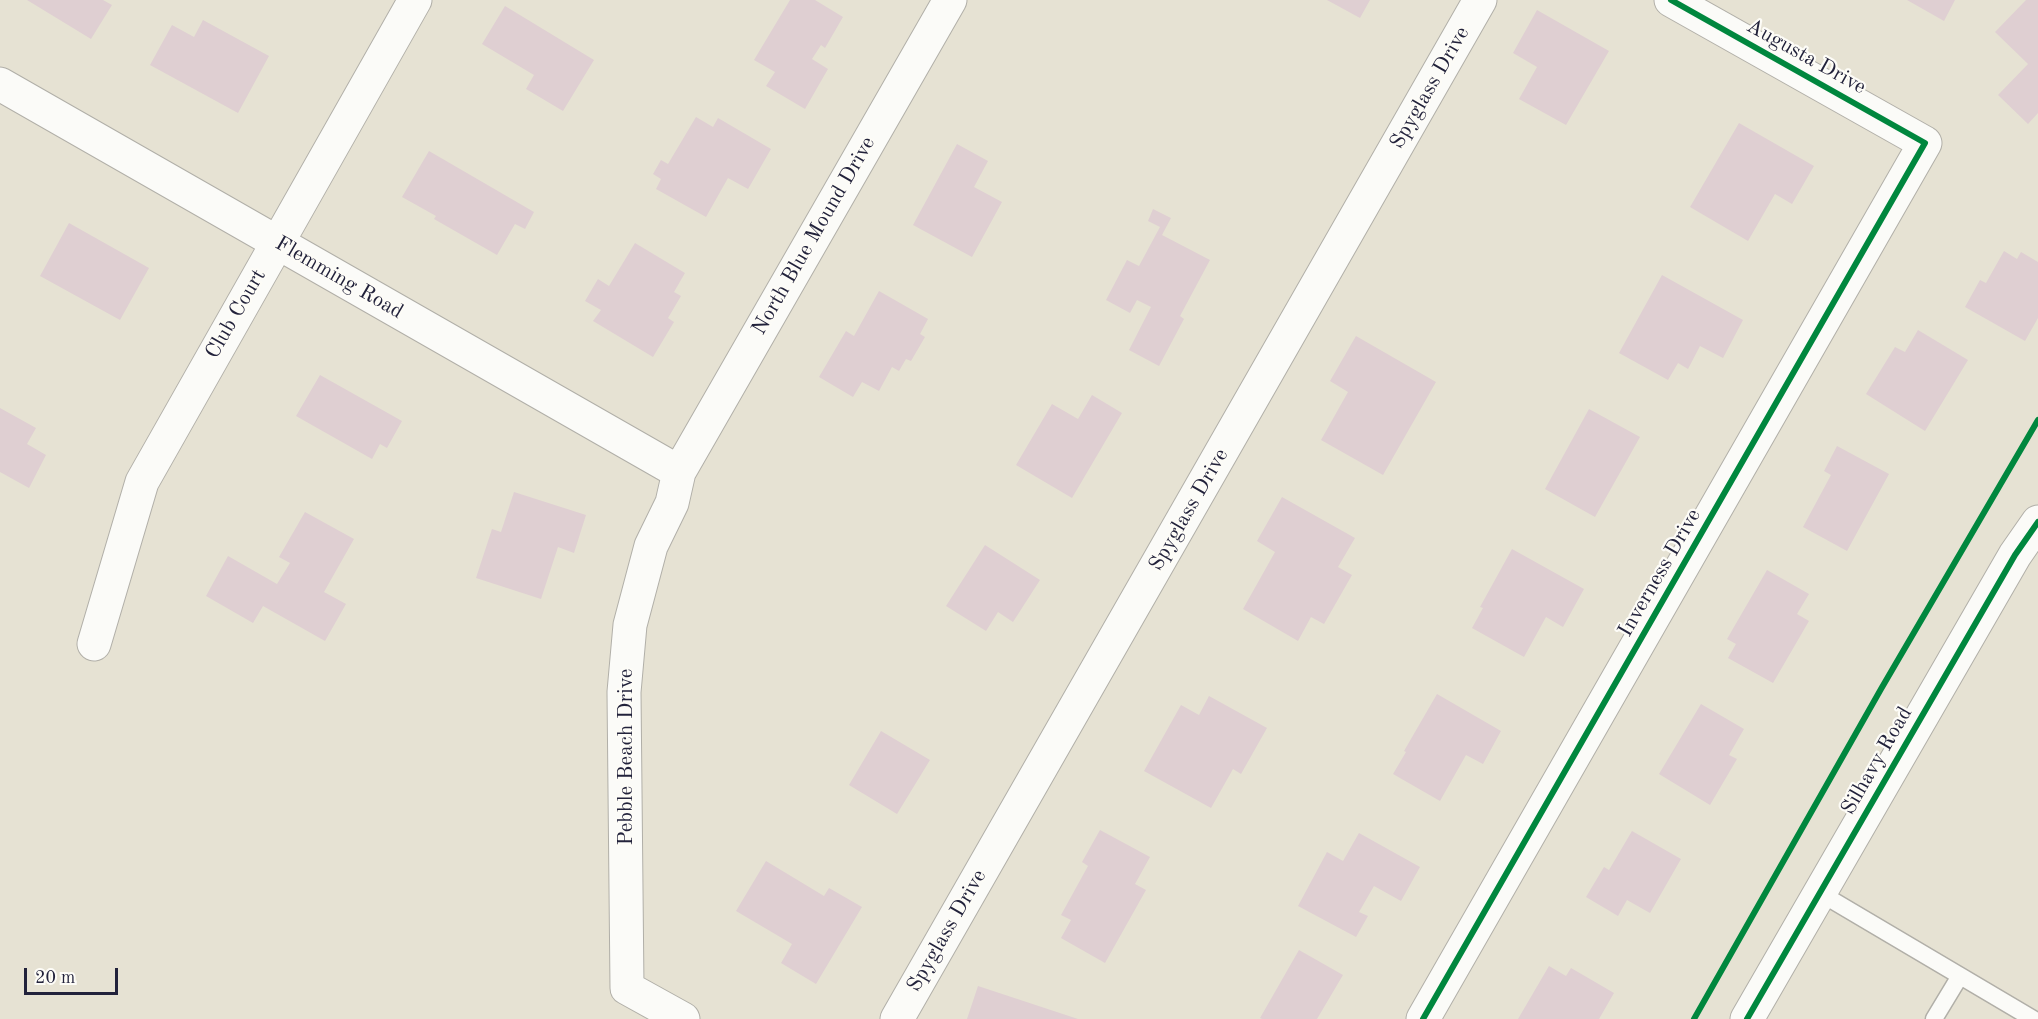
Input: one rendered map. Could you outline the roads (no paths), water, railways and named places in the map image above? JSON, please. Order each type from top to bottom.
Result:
[{"type":"street","name":"Club Court","points":[[94,644],[142,482],[415,0]]},
{"type":"street","name":"North Blue Mound Drive","points":[[679,472],[950,0]]},
{"type":"street","name":"Spyglass Drive","points":[[897,1019],[1480,0]]},
{"type":"street","name":"Augusta Drive","points":[[1671,0],[1925,143]]},
{"type":"street","name":"Flemming Road","points":[[0,84],[679,472]]},
{"type":"street","name":"Inverness Drive","points":[[1423,1019],[1925,143]]},
{"type":"street","name":"Pebble Beach Drive","points":[[679,472],[672,503],[651,546],[630,625],[624,692],[627,988],[683,1019]]},
{"type":"street","name":"Silhavy Road","points":[[1747,1019],[2015,555],[2038,522]]},
{"type":"lane","points":[[1820,893],[2033,1019]]},
{"type":"lane","points":[[1934,1019],[1960,976]]}]
